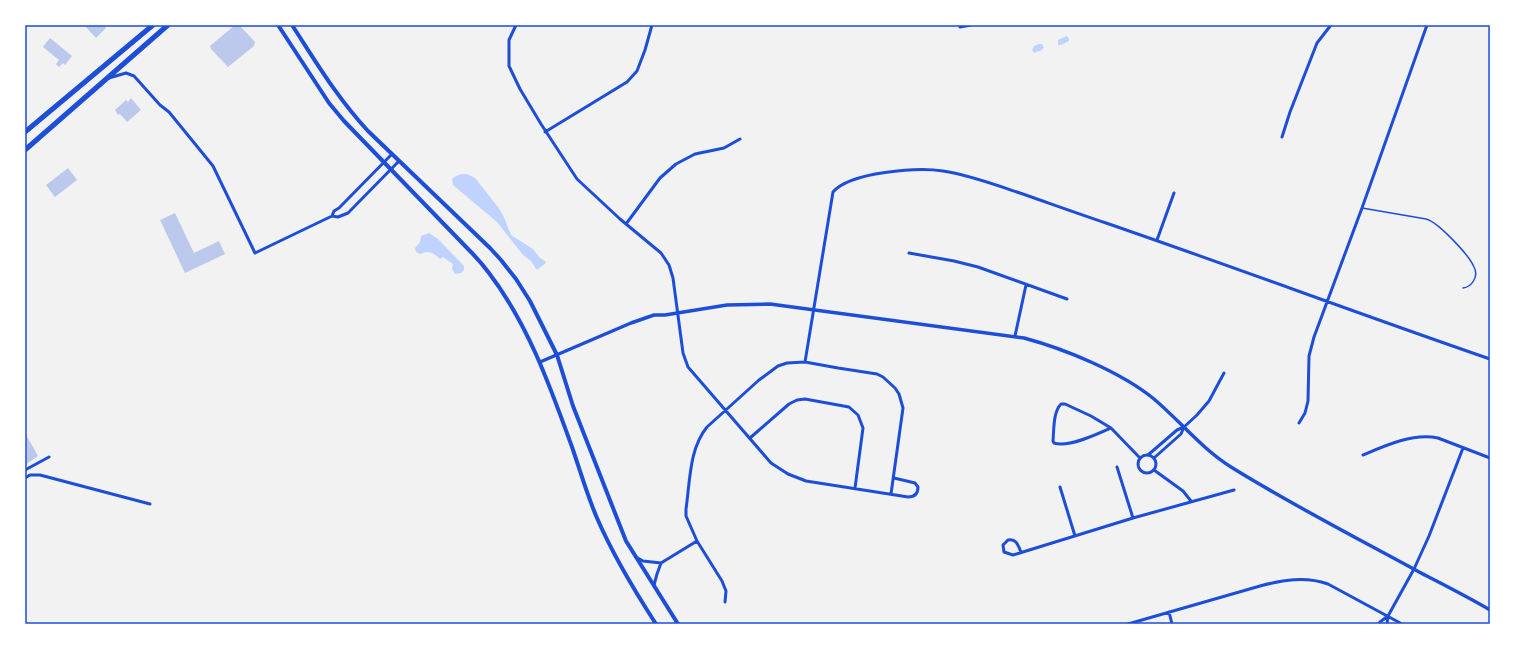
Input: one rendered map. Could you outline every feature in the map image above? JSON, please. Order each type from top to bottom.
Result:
[{"type":"highway","points":[[25,132],[153,25]]},
{"type":"highway","points":[[25,150],[168,25]]},
{"type":"main road","points":[[278,25],[329,103],[360,139],[440,220],[488,272],[512,306],[528,335],[540,362],[597,517],[612,550],[656,624]]},
{"type":"main road","points":[[292,25],[338,96],[358,120],[480,238],[501,260],[530,300],[557,355],[573,406],[626,541],[678,624]]},
{"type":"street","points":[[516,25],[509,40],[509,66],[520,89],[545,132],[577,179],[626,224],[661,253],[669,265],[673,278],[683,353],[686,363],[692,372],[771,463],[790,476],[806,481],[912,497],[918,490],[917,484],[912,481],[894,478]]},
{"type":"street","points":[[545,132],[627,82],[637,71],[652,25]]},
{"type":"street","points":[[960,27],[971,25]]},
{"type":"street","points":[[1282,137],[1292,106],[1317,43],[1331,25]]},
{"type":"street","points":[[1299,423],[1305,413],[1308,401],[1309,356],[1427,25]]},
{"type":"street","points":[[107,79],[126,73],[134,76],[160,105],[169,112],[213,166],[255,253],[332,216],[338,217],[348,212],[399,161]]},
{"type":"street","points":[[626,224],[660,178],[676,164],[695,154],[724,148],[740,139]]},
{"type":"street","points":[[332,216],[334,211],[392,154]]},
{"type":"street","points":[[805,362],[833,192],[844,183],[874,175],[907,170],[942,171],[960,174],[983,181],[1157,240],[1490,360]]},
{"type":"street","points":[[1157,240],[1174,193]]},
{"type":"street","points":[[909,253],[978,267],[1067,300]]},
{"type":"street","points":[[1015,336],[1026,285]]},
{"type":"street","points":[[540,362],[631,323],[654,315],[741,304],[770,304],[813,309],[1015,336],[1048,344],[1124,379],[1154,399],[1214,455],[1233,468],[1490,610]]},
{"type":"street","points":[[725,602],[726,590],[722,581],[697,541],[686,516],[696,446],[700,435],[725,410],[759,380],[778,366],[788,362],[805,362],[877,374],[883,377],[895,388],[901,401],[903,416],[891,494]]},
{"type":"street","points":[[1148,454],[1154,458],[1156,464],[1152,472],[1146,473],[1140,470],[1138,464],[1140,458],[1148,454],[1177,430],[1184,427],[1204,408],[1224,373]]},
{"type":"street","points":[[750,438],[789,404],[797,400],[805,399],[849,407],[858,415],[864,428],[855,488]]},
{"type":"street","points":[[1111,428],[1092,436],[1065,444],[1058,445],[1053,441],[1058,407],[1061,404],[1065,404],[1089,415],[1111,428],[1140,458]]},
{"type":"street","points":[[1154,458],[1181,434],[1184,427]]},
{"type":"street","points":[[1363,455],[1386,446],[1418,437],[1429,436],[1490,458]]},
{"type":"street","points":[[1379,624],[1388,616],[1414,569],[1441,508],[1463,448]]},
{"type":"street","points":[[25,470],[49,457]]},
{"type":"street","points":[[1117,467],[1133,518]]},
{"type":"street","points":[[1154,470],[1180,488],[1192,501]]},
{"type":"street","points":[[25,478],[30,475],[40,475],[150,504]]},
{"type":"street","points":[[1060,487],[1075,536]]},
{"type":"street","points":[[1020,552],[1017,543],[1013,540],[1008,540],[1003,545],[1003,550],[1006,554],[1013,555],[1133,518],[1234,490]]},
{"type":"street","points":[[654,585],[656,574],[661,563],[697,541]]},
{"type":"street","points":[[636,557],[643,561],[661,563]]},
{"type":"street","points":[[1128,624],[1260,586],[1279,581],[1298,579],[1315,580],[1328,584],[1402,624]]},
{"type":"street","points":[[1169,612],[1172,624]]},
{"type":"street","points":[[1387,624],[1388,616]]},
{"type":"lane","points":[[1362,208],[1426,219],[1434,222],[1459,247],[1474,266],[1474,281],[1470,286],[1463,288]]},
{"type":"water","points":[[1067,36],[1069,41],[1058,45],[1058,40]]},
{"type":"water","points":[[1042,44],[1044,47],[1042,50],[1034,53],[1032,50],[1034,46]]},
{"type":"water","points":[[462,174],[467,174],[475,178],[498,207],[511,235],[533,249],[546,263],[537,270],[497,222],[453,185],[452,179]]},
{"type":"water","points":[[429,233],[438,239],[464,266],[464,270],[461,273],[455,274],[452,269],[453,264],[443,257],[440,259],[431,253],[426,252],[420,254],[416,252],[415,248],[420,242],[421,236]]},
{"type":"building","points":[[104,25],[106,28],[96,38],[85,26]]},
{"type":"building","points":[[235,25],[239,25],[255,42],[254,46],[228,67],[210,46]]},
{"type":"building","points":[[50,38],[72,56],[65,65],[63,63],[59,67],[56,64],[59,60],[43,47]]},
{"type":"building","points":[[131,98],[141,110],[127,122],[120,114],[118,115],[115,110],[126,100],[128,102]]},
{"type":"building","points":[[68,168],[77,180],[55,197],[46,185]]},
{"type":"building","points":[[175,213],[194,253],[219,241],[225,254],[185,273],[160,220]]},
{"type":"building","points":[[25,433],[38,456],[25,465]]}]
